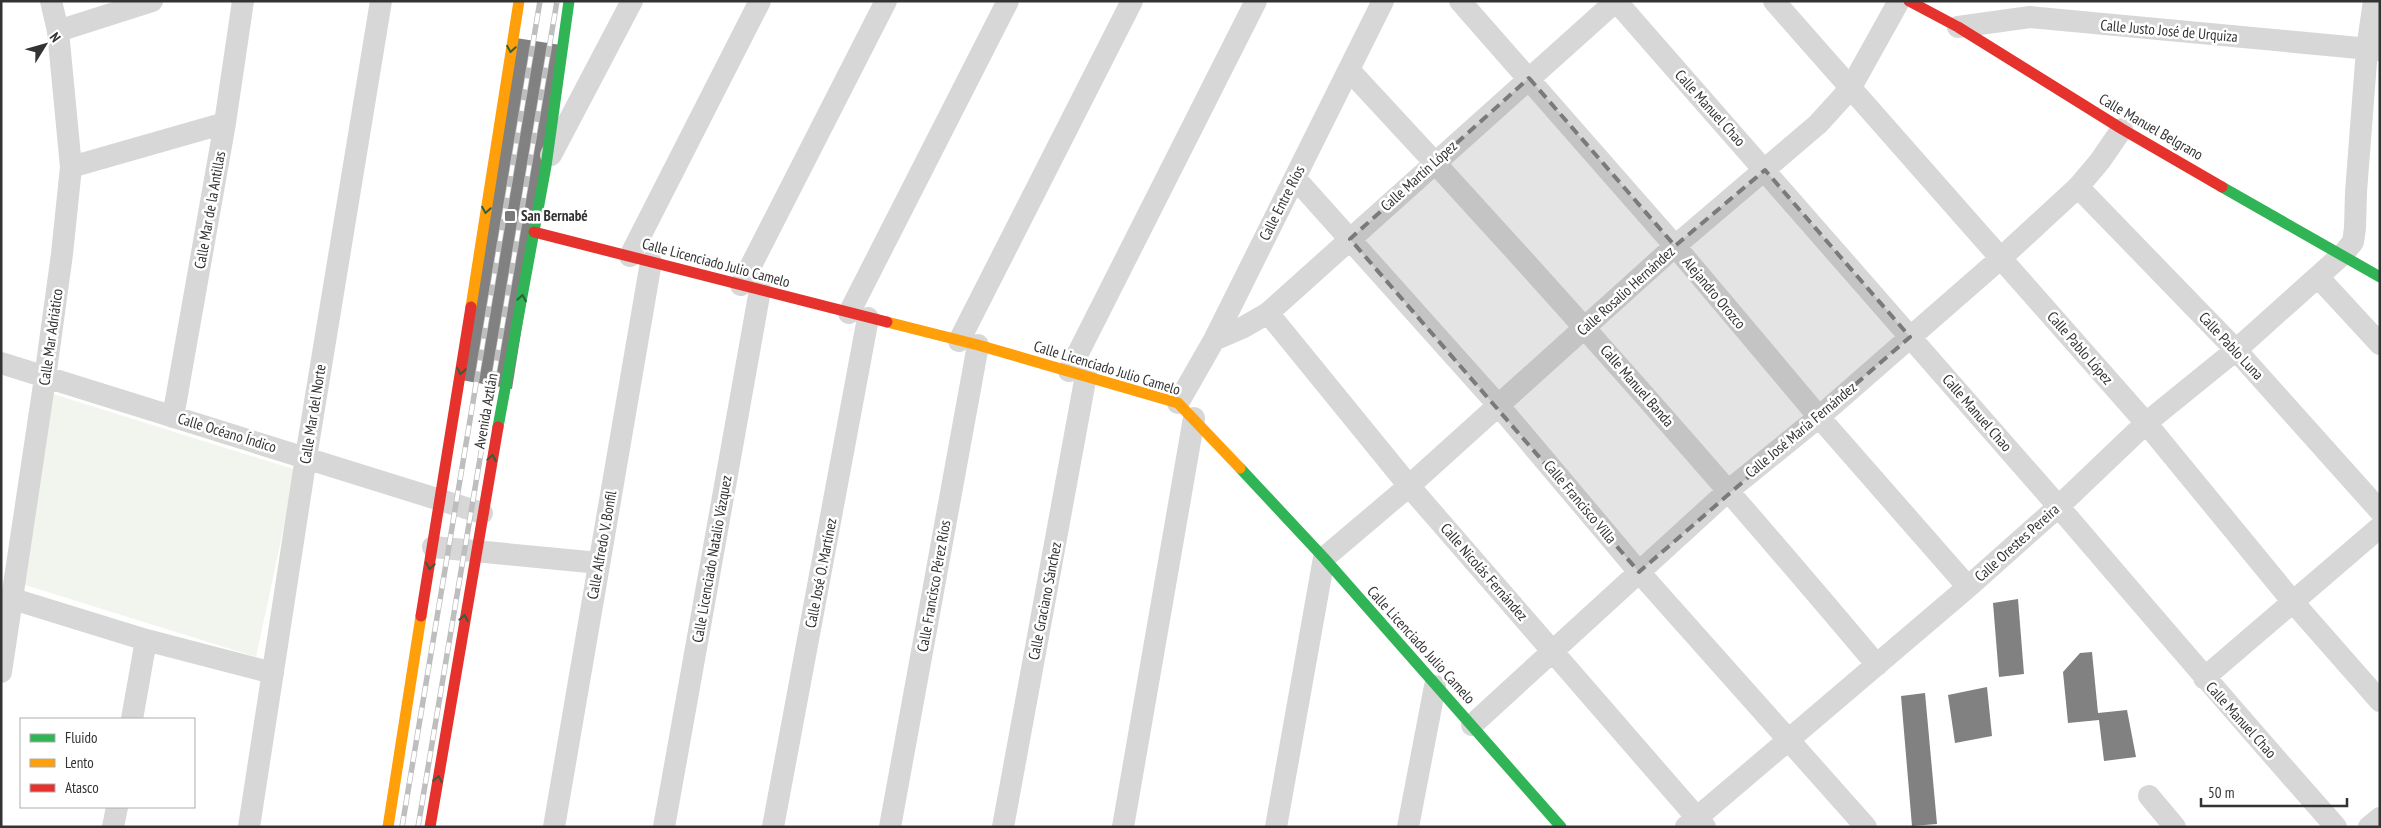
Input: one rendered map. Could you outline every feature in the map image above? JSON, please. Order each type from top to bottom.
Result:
[{"type":"main road","name":"Avenida Aztlán","points":[[388,827],[519,1]]},
{"type":"main road","name":"Avenida Aztlán","points":[[430,827],[482,513],[546,166],[569,1]]},
{"type":"main road","name":"Calle Manuel Belgrano","points":[[1909,1],[1958,27],[2122,130],[2343,254],[2380,277]]},
{"type":"main road","name":"Calle Licenciado Julio Camelo","points":[[534,232],[1078,373],[1186,411],[1324,558],[1558,825]]},
{"type":"street","name":"Calle Mar Adriático","points":[[1,672],[45,378],[62,254],[71,167],[58,31],[51,1]]},
{"type":"street","points":[[58,31],[152,1]]},
{"type":"street","name":"Calle Mar de la Antillas","points":[[173,417],[225,123],[243,1]]},
{"type":"street","name":"Calle Mar del Norte","points":[[249,827],[306,457],[381,1]]},
{"type":"street","points":[[546,166],[632,1]]},
{"type":"street","name":"Calle Alfredo V. Bonfil","points":[[554,827],[599,563],[641,259],[760,1]]},
{"type":"street","name":"Calle Licenciado Natalio Vázquez","points":[[664,827],[751,288],[886,1]]},
{"type":"street","name":"Calle José O. Martínez","points":[[773,827],[859,316],[1008,1]]},
{"type":"street","name":"Calle Francisco Pérez Ríos","points":[[890,827],[968,343],[1132,1]]},
{"type":"street","name":"Calle Graciano Sánchez","points":[[1003,827],[1078,373],[1256,1]]},
{"type":"street","name":"Calle Entre Ríos","points":[[1123,827],[1186,411],[1214,340],[1383,1]]},
{"type":"street","name":"Alejandro Orozco","points":[[1460,1],[1674,246],[1819,417],[1968,586]]},
{"type":"street","name":"Calle Martín López","points":[[1214,340],[1242,328],[1268,313],[1616,1]]},
{"type":"street","name":"Calle Manuel Chao","points":[[1616,1],[1766,170],[2204,678],[2336,827]]},
{"type":"street","name":"Calle Pablo López","points":[[1774,1],[2146,424],[2293,602],[2380,701]]},
{"type":"street","name":"Calle Rosalio Hernández","points":[[1324,558],[1499,406],[1674,246],[1818,124],[1850,89],[1899,1]]},
{"type":"street","name":"Calle Orestes Pereira","points":[[1696,824],[1788,738],[1877,666],[2058,507],[2146,424],[2236,350],[2275,312],[2319,278],[2343,254],[2352,242],[2355,228],[2356,192],[2373,50],[2374,1]]},
{"type":"street","name":"Calle Justo José de Urquiza","points":[[1958,27],[2030,17],[2373,50]]},
{"type":"street","name":"Calle Manuel Banda","points":[[1349,70],[1586,328],[1729,490],[1877,666]]},
{"type":"street","points":[[71,167],[225,123]]},
{"type":"street","name":"Calle José María Fernández","points":[[1472,725],[1729,490],[1819,417],[2001,258],[2078,187],[2100,161],[2122,130]]},
{"type":"street","name":"Calle Francisco Villa","points":[[1295,178],[1499,406],[1639,572],[1866,827]]},
{"type":"street","name":"Calle Pablo Luna","points":[[2078,187],[2236,350],[2380,510]]},
{"type":"street","points":[[2319,278],[2380,344]]},
{"type":"street","name":"Calle Nicolás Fernández","points":[[1268,313],[1409,486],[1553,651],[1696,824]]},
{"type":"street","name":"Calle Océano Índico","points":[[1,363],[482,513]]},
{"type":"street","points":[[2204,678],[2380,528]]},
{"type":"street","points":[[433,547],[599,563]]},
{"type":"street","points":[[1276,827],[1324,558]]},
{"type":"street","points":[[13,599],[146,640],[273,673]]},
{"type":"street","points":[[132,718],[146,640]]},
{"type":"street","points":[[1408,827],[1435,686]]},
{"type":"street","points":[[2149,796],[2175,827]]},
{"type":"street","points":[[114,827],[117,808]]},
{"type":"street","points":[[2370,827],[2380,818]]},
{"type":"highlighted area","points":[[1529,78],[1675,246],[1765,170],[1910,337],[1639,572],[1350,239]]},
{"type":"shaded area","points":[[53,394],[296,470],[256,657],[22,584]]},
{"type":"building","points":[[516,38],[567,46],[512,389],[461,380]]},
{"type":"building","points":[[2018,599],[2024,674],[1999,677],[1993,603]]},
{"type":"building","points":[[2092,652],[2098,713],[2127,710],[2136,757],[2104,761],[2099,720],[2068,723],[2063,672],[2080,653]]},
{"type":"building","points":[[1987,687],[1992,736],[1955,743],[1948,695]]},
{"type":"building","points":[[1925,693],[1937,824],[1912,826],[1901,696]]},
{"type":"railway","points":[[402,827],[540,1]]},
{"type":"railway","points":[[418,827],[557,1]]},
{"type":"traffic: fast","points":[[498,427],[546,166],[569,1]]},
{"type":"traffic: fast","points":[[2222,187],[2380,277]]},
{"type":"traffic: fast","points":[[1240,468],[1324,558],[1561,827]]},
{"type":"traffic: slow","points":[[471,307],[519,1]]},
{"type":"traffic: slow","points":[[887,322],[978,345],[1178,403],[1240,468]]},
{"type":"traffic: slow","points":[[388,827],[421,616]]},
{"type":"traffic: jam","points":[[1909,1],[1958,27],[2122,129],[2222,187]]},
{"type":"traffic: jam","points":[[534,232],[887,322]]},
{"type":"traffic: jam","points":[[421,616],[471,307]]},
{"type":"traffic: jam","points":[[430,827],[498,427]]},
{"type":"place","name":"San Bernabé","points":[[510,216]]}]
